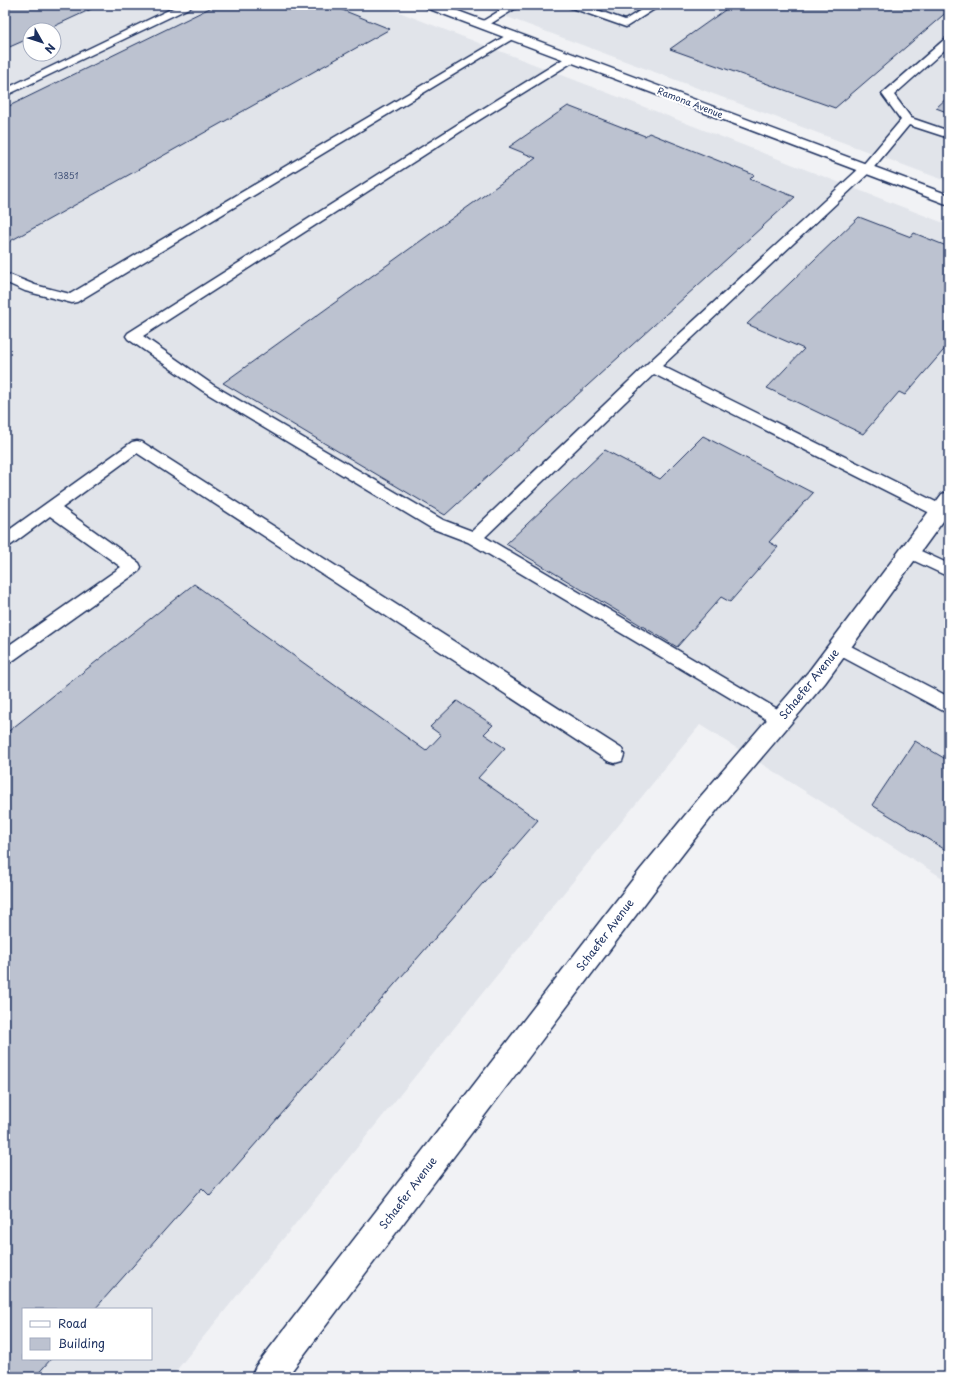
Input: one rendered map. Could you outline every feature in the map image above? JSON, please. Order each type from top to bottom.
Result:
[{"type":"street","name":"Ramona Avenue","points":[[432,5],[949,200]]},
{"type":"street","name":"Schaefer Avenue","points":[[267,1377],[649,878],[709,803],[817,677],[945,505]]},
{"type":"lane","points":[[5,93],[187,5]]},
{"type":"lane","points":[[483,24],[516,5]]},
{"type":"lane","points":[[573,5],[626,24],[656,5]]},
{"type":"lane","points":[[5,277],[30,288],[72,299],[512,35]]},
{"type":"lane","points":[[949,41],[888,94],[907,120],[949,135]]},
{"type":"lane","points":[[572,58],[459,128],[133,336],[208,388],[437,524],[474,538],[780,719]]},
{"type":"lane","points":[[474,538],[652,367],[866,169],[907,120]]},
{"type":"lane","points":[[652,367],[945,505]]},
{"type":"lane","points":[[5,540],[137,446],[615,756]]},
{"type":"lane","points":[[5,656],[133,567],[50,508]]},
{"type":"lane","points":[[910,552],[949,571]]},
{"type":"lane","points":[[839,647],[949,706]]},
{"type":"shaded area","points":[[5,5],[381,5],[949,225],[949,882],[700,725],[171,1377],[5,1377]]},
{"type":"shaded area","points":[[475,5],[949,5],[949,182]]},
{"type":"building","points":[[5,5],[100,5],[62,23],[22,22],[22,42],[5,49]]},
{"type":"building","points":[[216,5],[330,5],[390,29],[5,244],[5,108]]},
{"type":"building","points":[[732,5],[949,5],[949,10],[835,108],[670,49]]},
{"type":"building","points":[[949,96],[949,113],[936,108]]},
{"type":"building","points":[[568,106],[645,136],[649,133],[754,175],[750,179],[795,197],[445,515],[223,383],[536,158],[509,147]]},
{"type":"building","points":[[859,217],[911,237],[914,233],[949,247],[949,344],[905,395],[899,392],[863,434],[767,388],[804,349],[747,324]]},
{"type":"building","points":[[703,436],[813,493],[769,542],[778,547],[730,602],[721,597],[677,647],[506,544],[605,450],[660,479]]},
{"type":"building","points":[[194,584],[426,751],[441,735],[430,727],[457,701],[493,725],[484,734],[505,748],[478,778],[538,820],[210,1196],[202,1188],[96,1308],[22,1308],[22,1360],[50,1360],[35,1377],[5,1377],[5,734]]},
{"type":"building","points":[[915,741],[949,761],[949,852],[872,805]]}]
